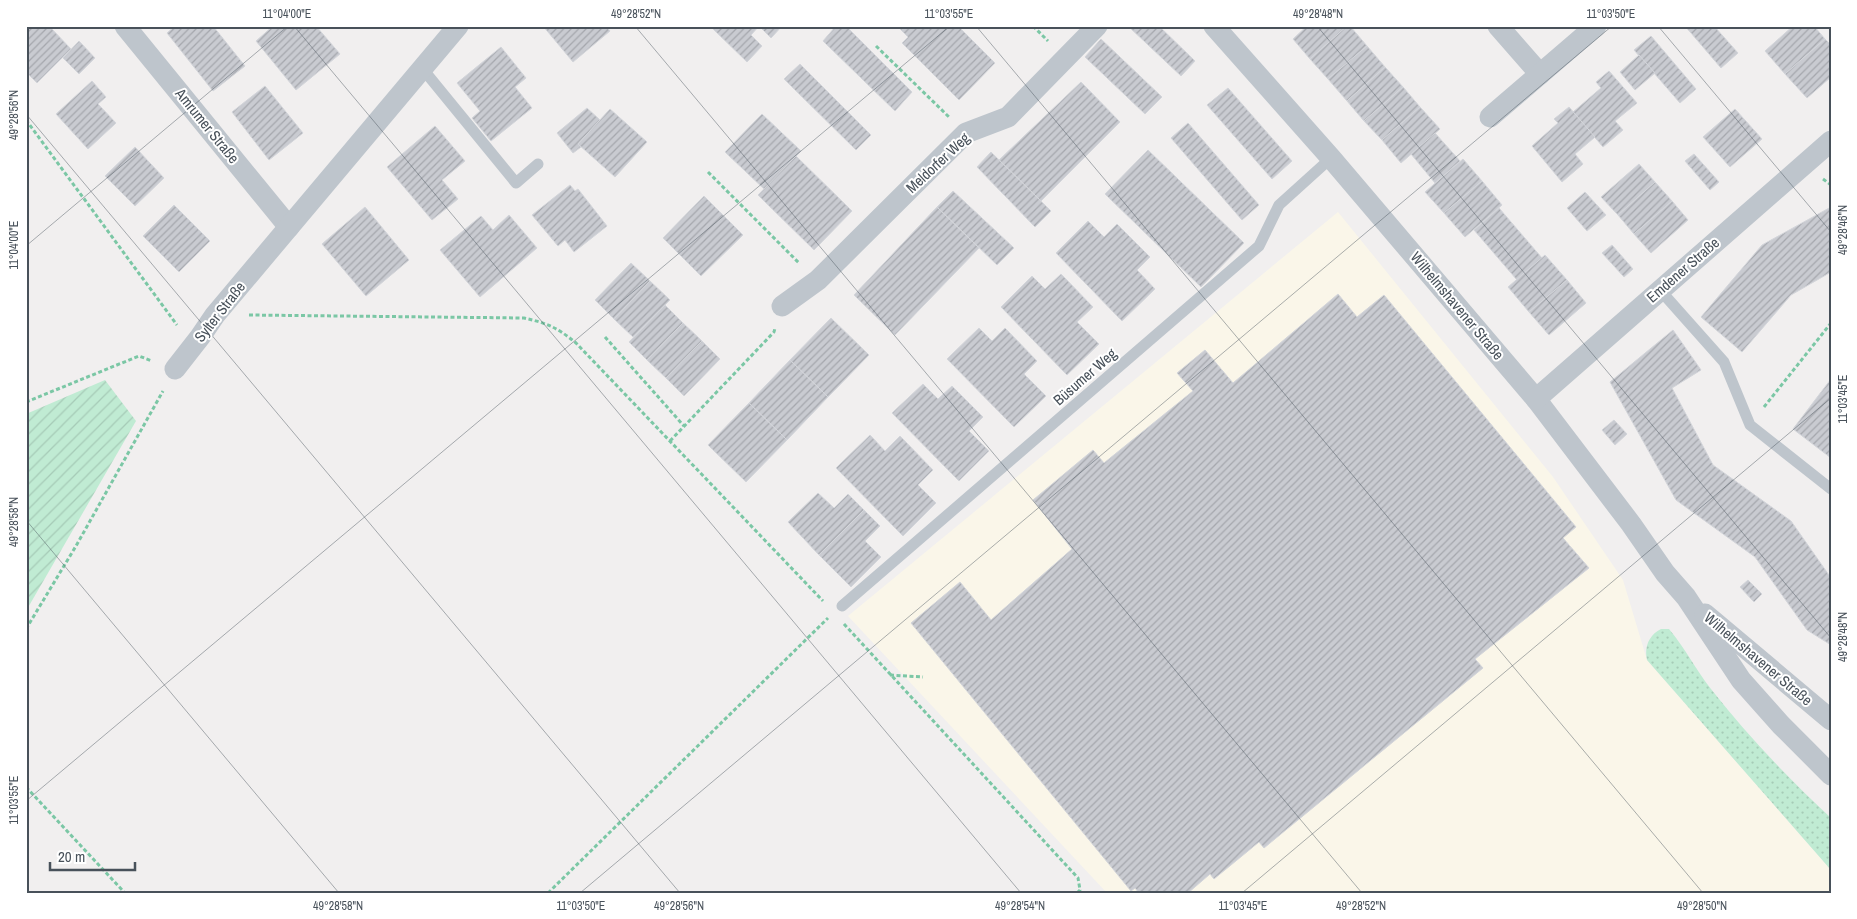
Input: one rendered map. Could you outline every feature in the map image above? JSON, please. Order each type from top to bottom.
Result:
[{"type":"street","name":"Amrumer Straße","points":[[125,26],[289,227]]},
{"type":"street","name":"Sylter Straße","points":[[175,369],[200,338],[215,314],[458,26]]},
{"type":"street","name":"Meldorfer Weg","points":[[782,306],[818,280],[966,133],[1008,117],[1097,26]]},
{"type":"street","name":"Wilhelmshavener Straße","points":[[1214,26],[1332,158],[1536,400],[1631,524],[1665,573],[1686,597],[1741,680],[1781,725],[1831,775]]},
{"type":"street","points":[[1498,26],[1540,74]]},
{"type":"street","points":[[1490,117],[1596,26]]},
{"type":"street","name":"Emdener Straße","points":[[1536,400],[1831,141]]},
{"type":"street","name":"Wilhelmshavener Straße","points":[[1686,597],[1831,720]]},
{"type":"lane","points":[[422,68],[516,183],[538,164]]},
{"type":"lane","name":"Büsumer Weg","points":[[838,609],[1259,246],[1279,205],[1332,158]]},
{"type":"lane","points":[[1660,290],[1724,362],[1750,425],[1831,489]]},
{"type":"path","points":[[876,46],[966,133]]},
{"type":"path","points":[[26,120],[174,324],[200,338]]},
{"type":"path","points":[[708,172],[818,280]]},
{"type":"path","points":[[670,441],[774,332],[782,306]]},
{"type":"path","points":[[215,314],[524,318],[545,323],[561,330],[576,343],[826,606]]},
{"type":"path","points":[[1750,425],[1831,322]]},
{"type":"path","points":[[1826,329],[1831,333]]},
{"type":"path","points":[[605,337],[684,426]]},
{"type":"path","points":[[26,402],[138,356],[175,369],[76,546],[26,629]]},
{"type":"path","points":[[548,893],[838,609]]},
{"type":"path","points":[[840,620],[1078,878],[1080,890],[1077,893]]},
{"type":"path","points":[[890,675],[923,676]]},
{"type":"path","points":[[26,787],[125,893]]},
{"type":"shaded area","points":[[1338,212],[1553,477],[1623,580],[1647,660],[1831,870],[1831,893],[1107,893],[848,616]]},
{"type":"green space","points":[[105,380],[136,421],[26,611],[26,414]]},
{"type":"green space","points":[[1661,629],[1669,629],[1706,682],[1739,723],[1784,772],[1831,818],[1831,870],[1647,660],[1648,642]]},
{"type":"building","points":[[26,26],[49,26],[71,49],[37,83],[26,72]]},
{"type":"building","points":[[175,26],[213,26],[245,66],[213,91],[167,33]]},
{"type":"building","points":[[273,26],[316,26],[340,54],[296,90],[256,41]]},
{"type":"building","points":[[543,26],[606,26],[610,31],[573,62]]},
{"type":"building","points":[[759,26],[751,35],[762,46],[747,62],[711,27]]},
{"type":"building","points":[[759,26],[782,26],[771,38]]},
{"type":"building","points":[[836,26],[846,26],[912,92],[895,111],[823,41]]},
{"type":"building","points":[[897,26],[958,26],[995,63],[959,100],[902,43],[908,37]]},
{"type":"building","points":[[1128,26],[1159,26],[1195,61],[1181,76]]},
{"type":"building","points":[[1307,26],[1347,26],[1310,59],[1293,39]]},
{"type":"building","points":[[1347,26],[1350,26],[1367,46],[1328,79],[1310,59]]},
{"type":"building","points":[[1685,26],[1714,26],[1738,53],[1721,68]]},
{"type":"building","points":[[1793,26],[1814,26],[1825,39],[1785,74],[1765,51]]},
{"type":"building","points":[[1651,36],[1696,89],[1680,103],[1634,50]]},
{"type":"building","points":[[1101,39],[1162,97],[1145,114],[1085,57]]},
{"type":"building","points":[[1825,39],[1831,45],[1831,77],[1807,98],[1785,74]]},
{"type":"building","points":[[79,41],[95,58],[79,74],[63,58]]},
{"type":"building","points":[[1367,46],[1385,67],[1347,101],[1328,79]]},
{"type":"building","points":[[501,47],[526,78],[515,87],[532,108],[491,141],[472,118],[480,111],[457,83]]},
{"type":"building","points":[[1639,55],[1655,73],[1635,90],[1620,72]]},
{"type":"building","points":[[800,64],[871,135],[856,150],[784,79]]},
{"type":"building","points":[[1385,67],[1403,87],[1364,121],[1347,101]]},
{"type":"building","points":[[1609,71],[1637,103],[1615,121],[1623,130],[1603,147],[1573,112],[1601,88],[1596,82]]},
{"type":"building","points":[[92,81],[106,97],[98,104],[116,123],[88,149],[56,114]]},
{"type":"building","points":[[1081,82],[1120,122],[1041,201],[999,160]]},
{"type":"building","points":[[265,86],[303,133],[269,160],[232,112]]},
{"type":"building","points":[[1403,87],[1420,107],[1382,140],[1364,121]]},
{"type":"building","points":[[1228,88],[1292,161],[1272,179],[1207,105]]},
{"type":"building","points":[[1420,107],[1440,129],[1401,163],[1382,140]]},
{"type":"building","points":[[1569,107],[1595,137],[1575,154],[1583,164],[1562,182],[1532,146],[1558,123],[1554,119]]},
{"type":"building","points":[[587,108],[600,120],[578,144],[581,147],[573,153],[557,133]]},
{"type":"building","points":[[610,109],[647,142],[615,177],[578,144]]},
{"type":"building","points":[[1735,109],[1762,139],[1730,167],[1703,137]]},
{"type":"building","points":[[762,114],[801,151],[764,189],[725,152]]},
{"type":"building","points":[[1188,123],[1259,205],[1242,220],[1171,138]]},
{"type":"building","points":[[435,126],[465,161],[442,180],[458,199],[432,220],[387,167]]},
{"type":"building","points":[[1435,133],[1460,161],[1435,183],[1411,154]]},
{"type":"building","points":[[135,147],[164,178],[135,206],[105,176]]},
{"type":"building","points":[[1148,150],[1244,243],[1201,287],[1105,194]]},
{"type":"building","points":[[991,152],[1051,211],[1035,227],[977,167]]},
{"type":"building","points":[[1694,154],[1719,182],[1710,190],[1685,161]]},
{"type":"building","points":[[796,156],[852,211],[814,250],[758,195]]},
{"type":"building","points":[[1463,159],[1482,181],[1444,213],[1425,192]]},
{"type":"building","points":[[1639,164],[1655,182],[1618,215],[1601,197]]},
{"type":"building","points":[[1482,181],[1502,205],[1465,237],[1444,213]]},
{"type":"building","points":[[1655,182],[1672,201],[1634,234],[1618,215]]},
{"type":"building","points":[[570,185],[575,191],[578,189],[607,226],[574,252],[565,240],[558,246],[532,215]]},
{"type":"building","points":[[953,191],[1014,248],[997,265],[937,207]]},
{"type":"building","points":[[1585,192],[1606,215],[1587,231],[1567,208]]},
{"type":"building","points":[[704,196],[743,235],[701,276],[663,238]]},
{"type":"building","points":[[1672,201],[1688,220],[1651,253],[1634,234]]},
{"type":"building","points":[[174,205],[210,241],[179,272],[143,236]]},
{"type":"building","points":[[365,207],[409,260],[366,296],[322,244]]},
{"type":"building","points":[[937,207],[979,248],[895,335],[854,295]]},
{"type":"building","points":[[1831,207],[1831,272],[1791,295],[1742,352],[1701,317],[1762,245]]},
{"type":"building","points":[[1499,208],[1542,258],[1517,280],[1474,230]]},
{"type":"building","points":[[509,215],[537,248],[480,297],[440,250],[481,216],[493,230]]},
{"type":"building","points":[[1088,221],[1104,237],[1117,224],[1150,257],[1137,270],[1155,289],[1122,321],[1056,253]]},
{"type":"building","points":[[1612,245],[1633,269],[1624,277],[1602,253]]},
{"type":"building","points":[[1545,255],[1567,280],[1529,312],[1508,287]]},
{"type":"building","points":[[631,263],[650,281],[614,319],[595,300]]},
{"type":"building","points":[[1061,274],[1093,307],[1077,322],[1099,344],[1067,375],[1001,307],[1032,276],[1045,289]]},
{"type":"building","points":[[1567,280],[1586,303],[1549,335],[1529,312]]},
{"type":"building","points":[[650,281],[670,300],[633,337],[614,319]]},
{"type":"building","points":[[1338,294],[1357,317],[1384,295],[1576,527],[1563,538],[1589,568],[1475,659],[1483,668],[1264,848],[1259,842],[1214,879],[1210,874],[1188,893],[1139,893],[1135,888],[1131,891],[911,623],[960,582],[991,620],[1072,549],[1033,500],[1093,450],[1104,463],[1193,391],[1177,373],[1205,350],[1233,383]]},
{"type":"building","points":[[665,305],[683,323],[647,360],[629,342]]},
{"type":"building","points":[[831,318],[869,355],[828,397],[790,360]]},
{"type":"building","points":[[683,323],[702,341],[666,378],[647,360]]},
{"type":"building","points":[[979,328],[992,341],[1005,328],[1037,361],[1024,374],[1046,396],[1014,427],[947,359]]},
{"type":"building","points":[[1673,330],[1701,370],[1672,388],[1713,465],[1791,521],[1831,578],[1831,645],[1807,630],[1755,557],[1676,500],[1610,382]]},
{"type":"building","points":[[702,341],[720,359],[684,396],[666,378]]},
{"type":"building","points":[[790,360],[828,397],[787,440],[749,403]]},
{"type":"building","points":[[1831,379],[1831,458],[1793,429]]},
{"type":"building","points":[[923,384],[938,399],[952,386],[983,417],[969,431],[989,451],[959,481],[892,413]]},
{"type":"building","points":[[749,403],[787,440],[746,482],[708,445]]},
{"type":"building","points":[[1614,420],[1627,434],[1615,445],[1602,430]]},
{"type":"building","points":[[870,435],[885,451],[900,436],[933,470],[918,485],[936,503],[903,536],[836,468]]},
{"type":"building","points":[[818,493],[834,508],[848,494],[864,510],[819,555],[788,522]]},
{"type":"building","points":[[864,510],[880,526],[865,541],[881,557],[851,587],[819,555]]},
{"type":"building","points":[[1748,580],[1762,594],[1754,602],[1740,587]]}]
